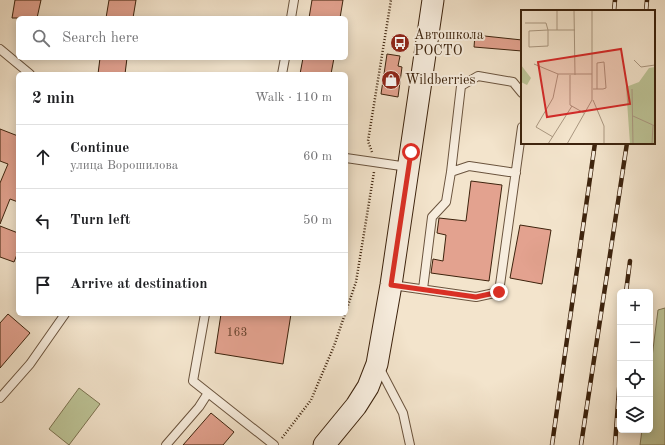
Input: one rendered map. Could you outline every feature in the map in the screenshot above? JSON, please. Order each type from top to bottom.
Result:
[{"type":"main road","points":[[324,445],[356,406],[368,387],[377,364],[391,285],[433,0]]},
{"type":"lane","points":[[291,16],[294,0]]},
{"type":"lane","points":[[0,49],[28,72]]},
{"type":"lane","points":[[282,72],[285,60]]},
{"type":"lane","points":[[423,289],[432,217],[446,202],[461,86],[478,76],[512,82],[521,92]]},
{"type":"lane","points":[[391,285],[476,297],[499,292],[521,135]]},
{"type":"lane","points":[[348,158],[409,167]]},
{"type":"lane","points":[[451,172],[469,166],[516,173]]},
{"type":"lane","points":[[0,398],[30,364],[64,316]]},
{"type":"lane","points":[[205,316],[193,381],[276,444]]},
{"type":"lane","points":[[377,364],[403,413],[410,445]]},
{"type":"lane","points":[[166,445],[200,407],[208,393]]},
{"type":"path","points":[[276,444],[311,400],[334,346],[344,316]]},
{"type":"green space","points":[[665,308],[665,445],[640,445],[642,433],[653,433],[653,349],[658,310]]},
{"type":"green space","points":[[79,388],[100,404],[69,445],[49,429]]},
{"type":"building","points":[[15,0],[41,0],[37,16],[16,16],[16,18],[12,18]]},
{"type":"building","points":[[109,0],[136,0],[133,16],[106,16]]},
{"type":"building","points":[[312,0],[343,0],[340,16],[309,16]]},
{"type":"building","points":[[475,35],[521,40],[521,51],[474,47]]},
{"type":"building","name":"Wildberries","points":[[387,54],[400,56],[398,66],[402,67],[398,97],[381,94]]},
{"type":"building","points":[[100,60],[127,60],[125,72],[98,72]]},
{"type":"building","points":[[303,60],[334,60],[331,72],[300,72]]},
{"type":"building","points":[[0,129],[16,135],[16,201],[10,199],[0,224],[0,183],[8,164],[0,161]]},
{"type":"building","points":[[471,181],[502,185],[489,281],[431,273],[433,259],[443,261],[446,235],[437,233],[439,218],[466,221]]},
{"type":"building","points":[[520,225],[551,230],[542,284],[510,278]]},
{"type":"building","points":[[0,226],[16,232],[16,257],[14,262],[0,257]]},
{"type":"building","points":[[8,314],[30,333],[0,368],[0,323]]},
{"type":"building","points":[[221,316],[291,316],[283,364],[215,353]]},
{"type":"building","points":[[211,413],[234,432],[223,445],[183,445]]},
{"type":"railway","points":[[614,10],[615,0]]},
{"type":"railway","points":[[646,10],[647,0]]},
{"type":"railway","points":[[552,445],[595,144]]},
{"type":"railway","points":[[581,445],[627,144]]},
{"type":"railway","points":[[626,289],[630,261]]},
{"type":"railway","points":[[615,445],[618,397]]},
{"type":"place","name":"Автошкола РОСТО","points":[[400,43]]},
{"type":"place","name":"Wildberries","points":[[391,80]]},
{"type":"route","points":[[411,152],[391,285],[476,297],[499,292]]}]
